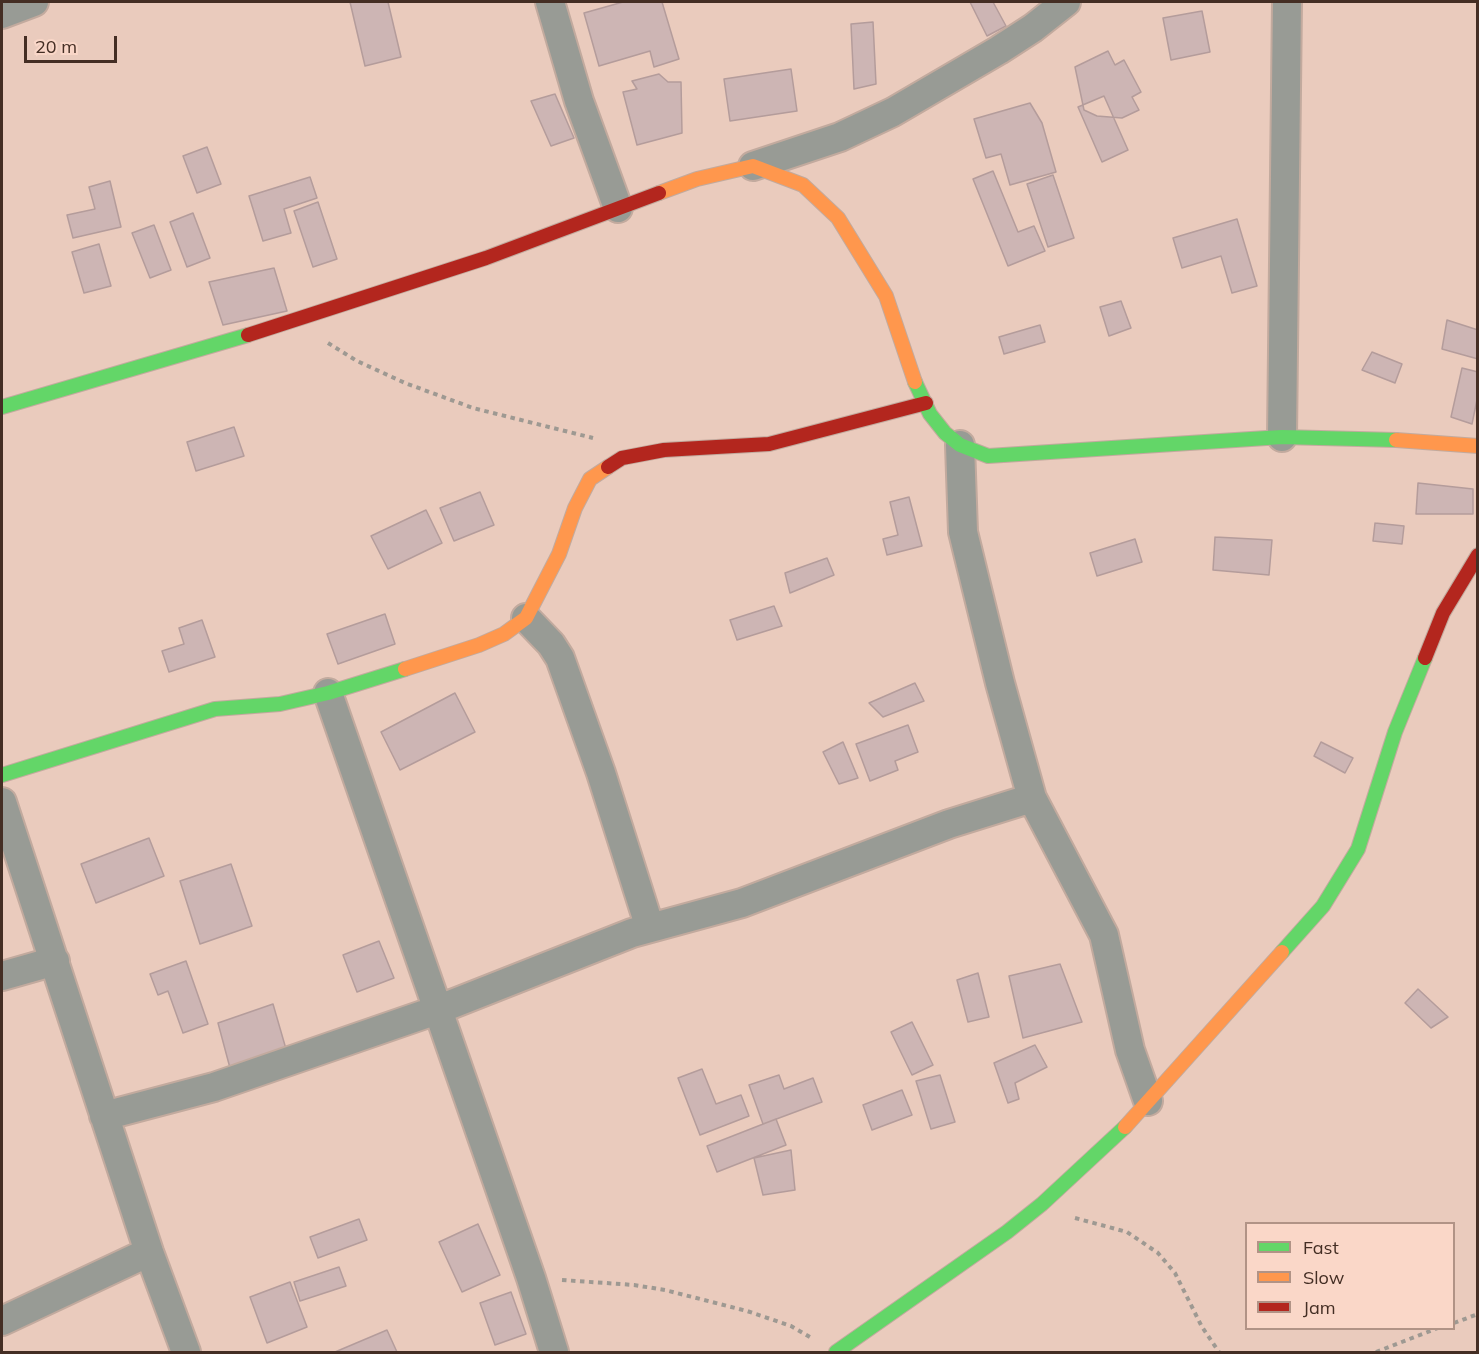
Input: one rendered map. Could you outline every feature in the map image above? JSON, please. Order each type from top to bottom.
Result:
[{"type":"street","points":[[2,14],[34,2]]},
{"type":"street","points":[[550,2],[579,101],[618,207]]},
{"type":"street","points":[[2,407],[292,322],[486,258],[697,179],[753,165],[840,138],[894,111],[999,50],[1033,28],[1066,2]]},
{"type":"street","points":[[1282,437],[1287,2]]},
{"type":"street","points":[[753,165],[803,185],[838,218],[886,296],[917,387],[930,414],[945,433],[960,446],[988,456],[1282,437],[1386,439],[1478,446]]},
{"type":"street","points":[[2,775],[215,709],[280,704],[328,693],[479,645],[504,634],[526,618],[559,554],[582,492],[590,479],[622,458],[652,452],[726,448],[780,441],[926,403]]},
{"type":"street","points":[[960,446],[963,532],[994,662],[1032,798],[1104,935],[1130,1050],[1148,1101]]},
{"type":"street","points":[[836,1352],[1042,1204],[1148,1101],[1323,906],[1358,849],[1395,732],[1443,613],[1478,555]]},
{"type":"street","points":[[526,618],[551,644],[560,658],[601,773],[650,928]]},
{"type":"street","points":[[328,693],[531,1278],[554,1353]]},
{"type":"street","points":[[104,1116],[214,1087],[437,1010],[548,964],[650,928],[742,903],[949,824],[1010,803],[1032,798]]},
{"type":"street","points":[[2,802],[149,1252],[186,1353]]},
{"type":"street","points":[[2,976],[55,961]]},
{"type":"street","points":[[2,1321],[149,1252]]},
{"type":"path","points":[[292,322],[357,361],[415,387],[473,408],[553,430],[600,439]]},
{"type":"path","points":[[1042,1204],[1054,1211],[1127,1232],[1158,1253],[1175,1273],[1202,1327],[1219,1353]]},
{"type":"path","points":[[531,1278],[634,1285],[698,1298],[791,1326],[836,1352]]},
{"type":"path","points":[[1455,1323],[1478,1314]]},
{"type":"path","points":[[1376,1353],[1435,1330]]},
{"type":"building","points":[[350,2],[388,2],[401,57],[365,66]]},
{"type":"building","points":[[623,2],[662,2],[679,59],[654,67],[650,51],[599,66],[584,13]]},
{"type":"building","points":[[970,2],[993,2],[1006,26],[987,36]]},
{"type":"building","points":[[1202,11],[1210,52],[1171,60],[1163,18]]},
{"type":"building","points":[[873,22],[876,84],[854,89],[851,24]]},
{"type":"building","points":[[1108,51],[1115,65],[1124,60],[1141,92],[1132,97],[1139,110],[1122,118],[1097,116],[1084,110],[1075,67]]},
{"type":"building","points":[[791,69],[797,111],[730,121],[724,79]]},
{"type":"building","points":[[659,74],[668,82],[681,82],[682,133],[637,145],[623,92],[637,89],[632,81]]},
{"type":"building","points":[[555,94],[574,138],[551,146],[531,101]]},
{"type":"building","points":[[1104,96],[1128,150],[1102,162],[1078,107]]},
{"type":"building","points":[[1030,103],[1042,123],[1056,172],[1010,185],[1001,154],[986,158],[974,119]]},
{"type":"building","points":[[207,147],[221,184],[197,193],[183,156]]},
{"type":"building","points":[[993,171],[1018,232],[1034,226],[1045,251],[1008,266],[973,179]]},
{"type":"building","points":[[1053,175],[1074,238],[1048,247],[1027,184]]},
{"type":"building","points":[[310,177],[317,198],[284,209],[291,233],[263,241],[249,196]]},
{"type":"building","points":[[110,181],[121,227],[73,238],[67,215],[95,209],[89,187]]},
{"type":"building","points":[[318,202],[337,259],[313,267],[294,211]]},
{"type":"building","points":[[193,213],[210,258],[187,267],[170,222]]},
{"type":"building","points":[[1237,219],[1257,286],[1232,293],[1221,256],[1182,268],[1173,238]]},
{"type":"building","points":[[154,225],[171,270],[150,278],[132,233]]},
{"type":"building","points":[[99,244],[111,286],[84,293],[72,252]]},
{"type":"building","points":[[274,268],[287,311],[223,325],[209,282]]},
{"type":"building","points":[[1121,301],[1131,328],[1109,336],[1100,307]]},
{"type":"building","points":[[1447,320],[1478,330],[1478,359],[1442,349]]},
{"type":"building","points":[[1040,325],[1045,342],[1004,354],[999,337]]},
{"type":"building","points":[[1372,352],[1402,364],[1395,383],[1362,370]]},
{"type":"building","points":[[1462,368],[1478,372],[1478,395],[1472,424],[1451,417]]},
{"type":"building","points":[[234,427],[244,456],[196,471],[187,442]]},
{"type":"building","points":[[1418,483],[1473,489],[1473,514],[1416,514]]},
{"type":"building","points":[[480,492],[494,525],[454,541],[440,508]]},
{"type":"building","points":[[909,497],[922,546],[887,555],[883,539],[898,535],[890,502]]},
{"type":"building","points":[[426,510],[442,543],[388,569],[371,536]]},
{"type":"building","points":[[1375,523],[1404,526],[1402,544],[1373,541]]},
{"type":"building","points":[[1215,537],[1272,540],[1269,575],[1213,570]]},
{"type":"building","points":[[1135,539],[1142,562],[1097,576],[1090,553]]},
{"type":"building","points":[[827,558],[834,575],[790,593],[785,573]]},
{"type":"building","points":[[774,606],[782,626],[737,640],[730,620]]},
{"type":"building","points":[[385,614],[395,644],[338,664],[327,634]]},
{"type":"building","points":[[202,620],[215,657],[169,672],[162,651],[184,644],[179,628]]},
{"type":"building","points":[[915,683],[924,701],[883,717],[869,703]]},
{"type":"building","points":[[455,693],[475,732],[400,770],[381,732]]},
{"type":"building","points":[[908,725],[918,752],[895,761],[898,770],[870,781],[856,744]]},
{"type":"building","points":[[843,742],[858,778],[839,784],[823,752]]},
{"type":"building","points":[[1321,742],[1353,758],[1345,773],[1314,756]]},
{"type":"building","points":[[149,838],[164,876],[96,903],[81,864]]},
{"type":"building","points":[[231,864],[252,926],[200,944],[180,881]]},
{"type":"building","points":[[379,941],[394,978],[357,992],[343,955]]},
{"type":"building","points":[[186,961],[208,1024],[183,1033],[168,991],[158,995],[150,974]]},
{"type":"building","points":[[1060,964],[1082,1022],[1023,1038],[1009,976]]},
{"type":"building","points":[[978,973],[989,1017],[968,1022],[957,980]]},
{"type":"building","points":[[1418,989],[1448,1017],[1431,1028],[1405,1003]]},
{"type":"building","points":[[273,1004],[286,1049],[230,1068],[218,1023]]},
{"type":"building","points":[[912,1022],[933,1065],[912,1075],[891,1032]]},
{"type":"building","points":[[1035,1045],[1047,1067],[1015,1083],[1019,1099],[1008,1103],[994,1063]]},
{"type":"building","points":[[702,1069],[716,1104],[741,1095],[749,1116],[700,1135],[678,1078]]},
{"type":"building","points":[[779,1075],[784,1089],[813,1078],[822,1102],[763,1124],[749,1085]]},
{"type":"building","points":[[940,1075],[955,1122],[931,1129],[916,1081]]},
{"type":"building","points":[[902,1090],[912,1115],[872,1130],[863,1105]]},
{"type":"building","points":[[776,1119],[786,1145],[717,1172],[707,1146]]},
{"type":"building","points":[[791,1150],[795,1190],[763,1195],[754,1158]]},
{"type":"building","points":[[359,1219],[367,1240],[318,1258],[310,1237]]},
{"type":"building","points":[[478,1224],[500,1275],[462,1292],[439,1242]]},
{"type":"building","points":[[339,1267],[346,1286],[300,1301],[294,1282]]},
{"type":"building","points":[[290,1282],[307,1327],[267,1343],[250,1297]]},
{"type":"building","points":[[511,1292],[526,1334],[495,1345],[480,1303]]},
{"type":"building","points":[[387,1330],[397,1352],[335,1352]]},
{"type":"traffic: fast","points":[[2,407],[248,335]]},
{"type":"traffic: fast","points":[[915,382],[930,414],[945,433],[960,445],[988,456],[1282,437],[1396,440]]},
{"type":"traffic: fast","points":[[1282,952],[1323,906],[1358,849],[1395,732],[1425,658]]},
{"type":"traffic: fast","points":[[2,775],[215,709],[280,704],[328,693],[405,669]]},
{"type":"traffic: fast","points":[[836,1352],[1007,1232],[1042,1204],[1125,1127]]},
{"type":"traffic: slow","points":[[659,193],[697,179],[753,166],[803,185],[838,218],[886,296],[915,382]]},
{"type":"traffic: slow","points":[[1396,440],[1478,446]]},
{"type":"traffic: slow","points":[[405,669],[479,645],[504,634],[526,618],[559,554],[575,508],[590,479],[608,467]]},
{"type":"traffic: slow","points":[[1125,1127],[1282,952]]},
{"type":"traffic: jam","points":[[248,335],[486,258],[659,193]]},
{"type":"traffic: jam","points":[[608,467],[622,458],[664,450],[769,444],[926,403]]},
{"type":"traffic: jam","points":[[1425,658],[1443,613],[1478,555]]}]
